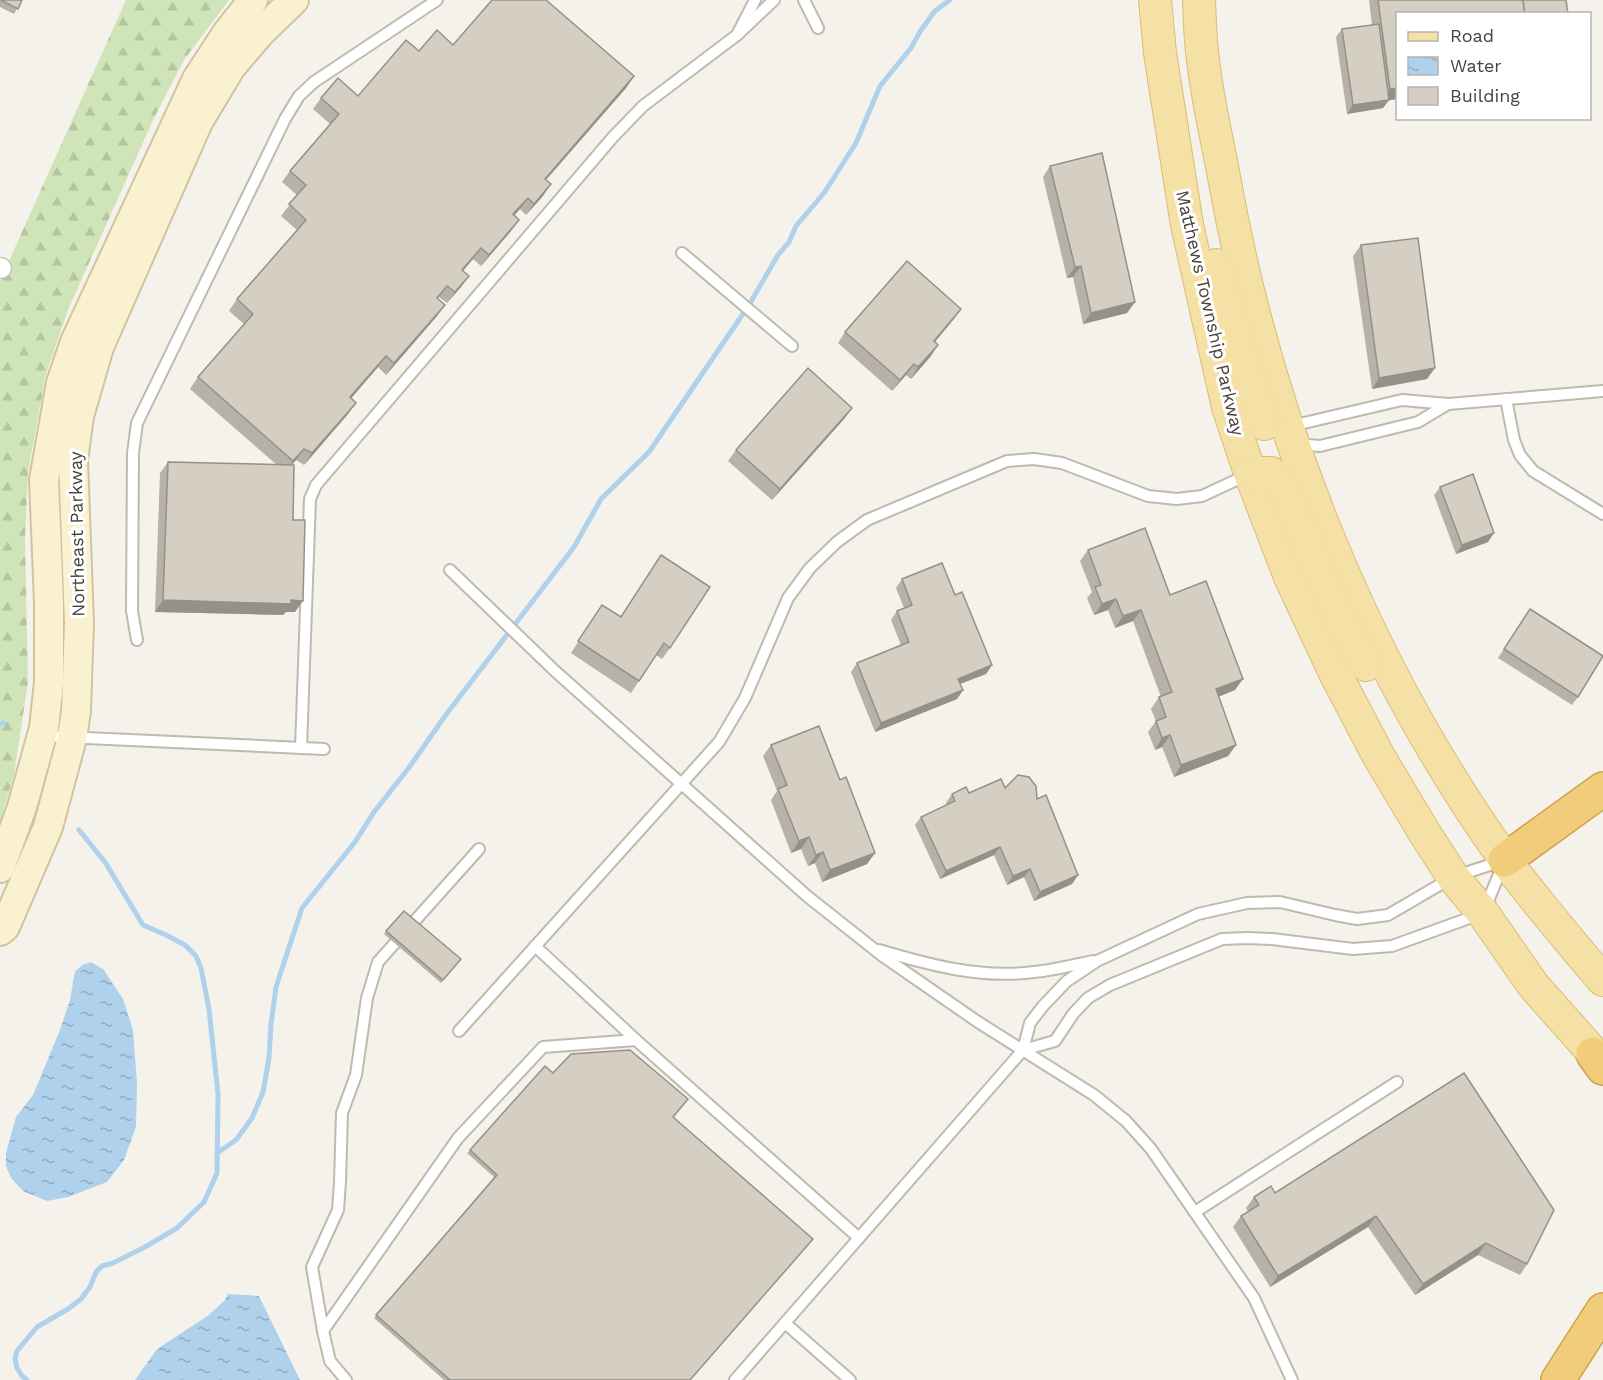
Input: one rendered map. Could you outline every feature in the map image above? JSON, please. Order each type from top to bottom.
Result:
[{"type":"highway","points":[[1505,860],[1603,789]]},
{"type":"highway","points":[[1558,1380],[1603,1310]]},
{"type":"main road","name":"Matthews Township Parkway","points":[[1155,0],[1160,53],[1187,225],[1228,407],[1250,473],[1290,577],[1335,673],[1378,755],[1424,832],[1453,877],[1483,913],[1533,985],[1600,1062]]},
{"type":"main road","points":[[1199,0],[1203,60],[1230,214],[1250,299],[1290,435],[1336,557],[1380,652],[1421,729],[1469,808],[1505,860],[1603,980]]},
{"type":"main road","points":[[1177,161],[1204,215],[1221,287],[1266,430],[1276,440],[1290,435]]},
{"type":"main road","points":[[1250,473],[1271,473],[1282,484],[1337,614],[1379,687],[1421,729]]},
{"type":"street","name":"Northeast Parkway","points":[[0,868],[22,807],[42,736],[49,682],[49,602],[44,480],[61,383],[75,342],[197,79],[227,33],[253,0]]},
{"type":"street","name":"Northeast Parkway","points":[[0,931],[5,927],[48,827],[72,738],[76,711],[79,623],[73,511],[73,460],[79,416],[99,347],[198,122],[231,67],[260,33],[294,0]]},
{"type":"lane","points":[[137,640],[132,611],[133,453],[137,423],[285,119],[299,96],[314,82],[437,0]]},
{"type":"lane","points":[[737,35],[755,0]]},
{"type":"lane","points":[[301,748],[310,499],[316,484],[613,137],[643,106],[737,35],[774,0]]},
{"type":"lane","points":[[804,0],[818,28]]},
{"type":"lane","points":[[682,253],[792,346]]},
{"type":"lane","points":[[1290,435],[1402,400],[1448,404],[1603,391]]},
{"type":"lane","points":[[1506,399],[1514,440],[1521,455],[1533,471],[1603,514]]},
{"type":"lane","points":[[1290,435],[1320,446],[1412,424],[1448,404]]},
{"type":"lane","points":[[459,1031],[719,742],[745,698],[788,598],[810,568],[837,542],[867,520],[1007,461],[1034,459],[1062,463],[1148,496],[1177,499],[1202,496],[1250,473]]},
{"type":"lane","points":[[450,570],[555,671],[807,896],[872,947],[978,1022],[1094,1095],[1126,1121],[1151,1149],[1254,1298],[1292,1380]]},
{"type":"lane","points":[[42,736],[324,749]]},
{"type":"lane","points":[[346,1380],[330,1361],[312,1267],[338,1210],[342,1113],[356,1075],[367,998],[378,962],[479,849]]},
{"type":"lane","points":[[735,1380],[1023,1050],[1030,1023],[1067,981],[1097,961],[1198,914],[1219,908],[1247,903],[1280,902],[1357,919],[1388,915],[1453,877],[1505,860]]},
{"type":"lane","points":[[1023,1050],[1055,1041],[1072,1014],[1088,998],[1110,986],[1222,939],[1272,939],[1353,949],[1392,946],[1483,913],[1505,860]]},
{"type":"lane","points":[[535,946],[636,1040],[859,1238]]},
{"type":"lane","points":[[872,947],[927,964],[961,971],[998,974],[1034,972],[1097,961]]},
{"type":"lane","points":[[323,1331],[459,1138],[543,1047],[636,1040]]},
{"type":"lane","points":[[1195,1212],[1397,1082]]},
{"type":"lane","points":[[785,1323],[850,1380]]},
{"type":"green space","points":[[126,0],[229,0],[184,60],[154,118],[68,310],[46,374],[28,472],[25,539],[28,682],[14,775],[0,822],[0,281]]},
{"type":"water","points":[[91,962],[103,969],[123,999],[133,1030],[137,1084],[136,1127],[124,1160],[107,1182],[68,1197],[47,1201],[23,1191],[11,1178],[6,1166],[6,1153],[16,1117],[33,1095],[60,1030],[70,1000],[75,971]]},
{"type":"water","points":[[228,1294],[259,1296],[300,1380],[135,1380],[157,1349],[209,1315],[225,1300]]},
{"type":"building","points":[[1,0],[22,0],[18,9]]},
{"type":"building","points":[[492,0],[546,0],[634,76],[545,179],[551,184],[534,204],[528,198],[513,214],[519,220],[489,255],[481,248],[462,270],[469,276],[455,292],[447,286],[437,298],[445,305],[394,363],[386,356],[350,397],[356,403],[312,453],[304,449],[293,461],[198,377],[253,314],[237,299],[306,220],[289,204],[306,185],[290,171],[339,114],[321,98],[338,78],[358,96],[406,40],[419,51],[437,30],[453,45]]},
{"type":"building","points":[[1378,0],[1523,0],[1525,12],[1396,12],[1396,88],[1390,89]]},
{"type":"building","points":[[1523,0],[1566,0],[1568,12],[1525,12]]},
{"type":"building","points":[[1379,24],[1389,100],[1353,105],[1342,29]]},
{"type":"building","points":[[1102,153],[1135,302],[1091,313],[1081,266],[1075,267],[1050,166]]},
{"type":"building","points":[[1418,238],[1435,368],[1379,378],[1361,245]]},
{"type":"building","points":[[907,261],[961,309],[934,341],[938,345],[918,367],[914,364],[900,380],[845,332]]},
{"type":"building","points":[[808,368],[852,408],[780,489],[736,450]]},
{"type":"building","points":[[168,462],[294,465],[293,520],[305,520],[303,601],[291,600],[291,604],[163,600]]},
{"type":"building","points":[[1473,474],[1494,533],[1462,545],[1440,487]]},
{"type":"building","points":[[1145,528],[1170,595],[1206,581],[1243,679],[1216,689],[1236,745],[1181,765],[1170,735],[1162,738],[1156,721],[1166,717],[1159,697],[1172,692],[1141,610],[1123,616],[1116,599],[1102,604],[1095,587],[1101,585],[1088,550]]},
{"type":"building","points":[[661,555],[710,587],[670,648],[664,643],[639,681],[578,641],[602,605],[621,617]]},
{"type":"building","points":[[942,563],[955,595],[962,592],[992,665],[958,679],[963,690],[881,723],[857,663],[909,642],[897,611],[912,605],[902,579]]},
{"type":"building","points":[[1530,609],[1603,656],[1578,697],[1504,649]]},
{"type":"building","points":[[819,726],[840,780],[846,777],[875,853],[830,870],[823,852],[816,855],[809,837],[799,841],[778,789],[787,785],[771,745]]},
{"type":"building","points":[[1018,775],[1029,777],[1036,786],[1037,799],[1046,795],[1078,875],[1040,892],[1030,869],[1013,876],[1000,847],[946,871],[921,817],[955,801],[952,794],[966,787],[969,793],[1001,779],[1005,788]]},
{"type":"building","points":[[404,911],[461,959],[443,980],[386,931]]},
{"type":"building","points":[[630,1050],[688,1099],[673,1117],[813,1239],[690,1380],[448,1380],[376,1315],[497,1175],[470,1150],[545,1066],[553,1073],[571,1054]]},
{"type":"building","points":[[1464,1073],[1554,1210],[1527,1264],[1486,1243],[1423,1284],[1376,1216],[1278,1276],[1241,1216],[1259,1205],[1254,1197],[1271,1186],[1275,1193]]},
{"type":"waterway","points":[[217,1153],[236,1140],[252,1118],[263,1092],[276,987],[302,908],[355,842],[374,812],[445,716],[574,547],[601,499],[649,452],[749,305],[778,255],[789,242],[796,226],[824,193],[856,143],[880,86],[911,48],[935,11],[950,0]]},
{"type":"waterway","points":[[0,724],[4,723]]},
{"type":"waterway","points":[[27,1380],[17,1368],[15,1359],[17,1351],[37,1327],[81,1299],[90,1287],[96,1272],[102,1266],[145,1247],[177,1228],[204,1202],[217,1173],[218,1094],[209,1009],[201,968],[196,956],[185,945],[143,925],[105,862],[79,830]]}]
